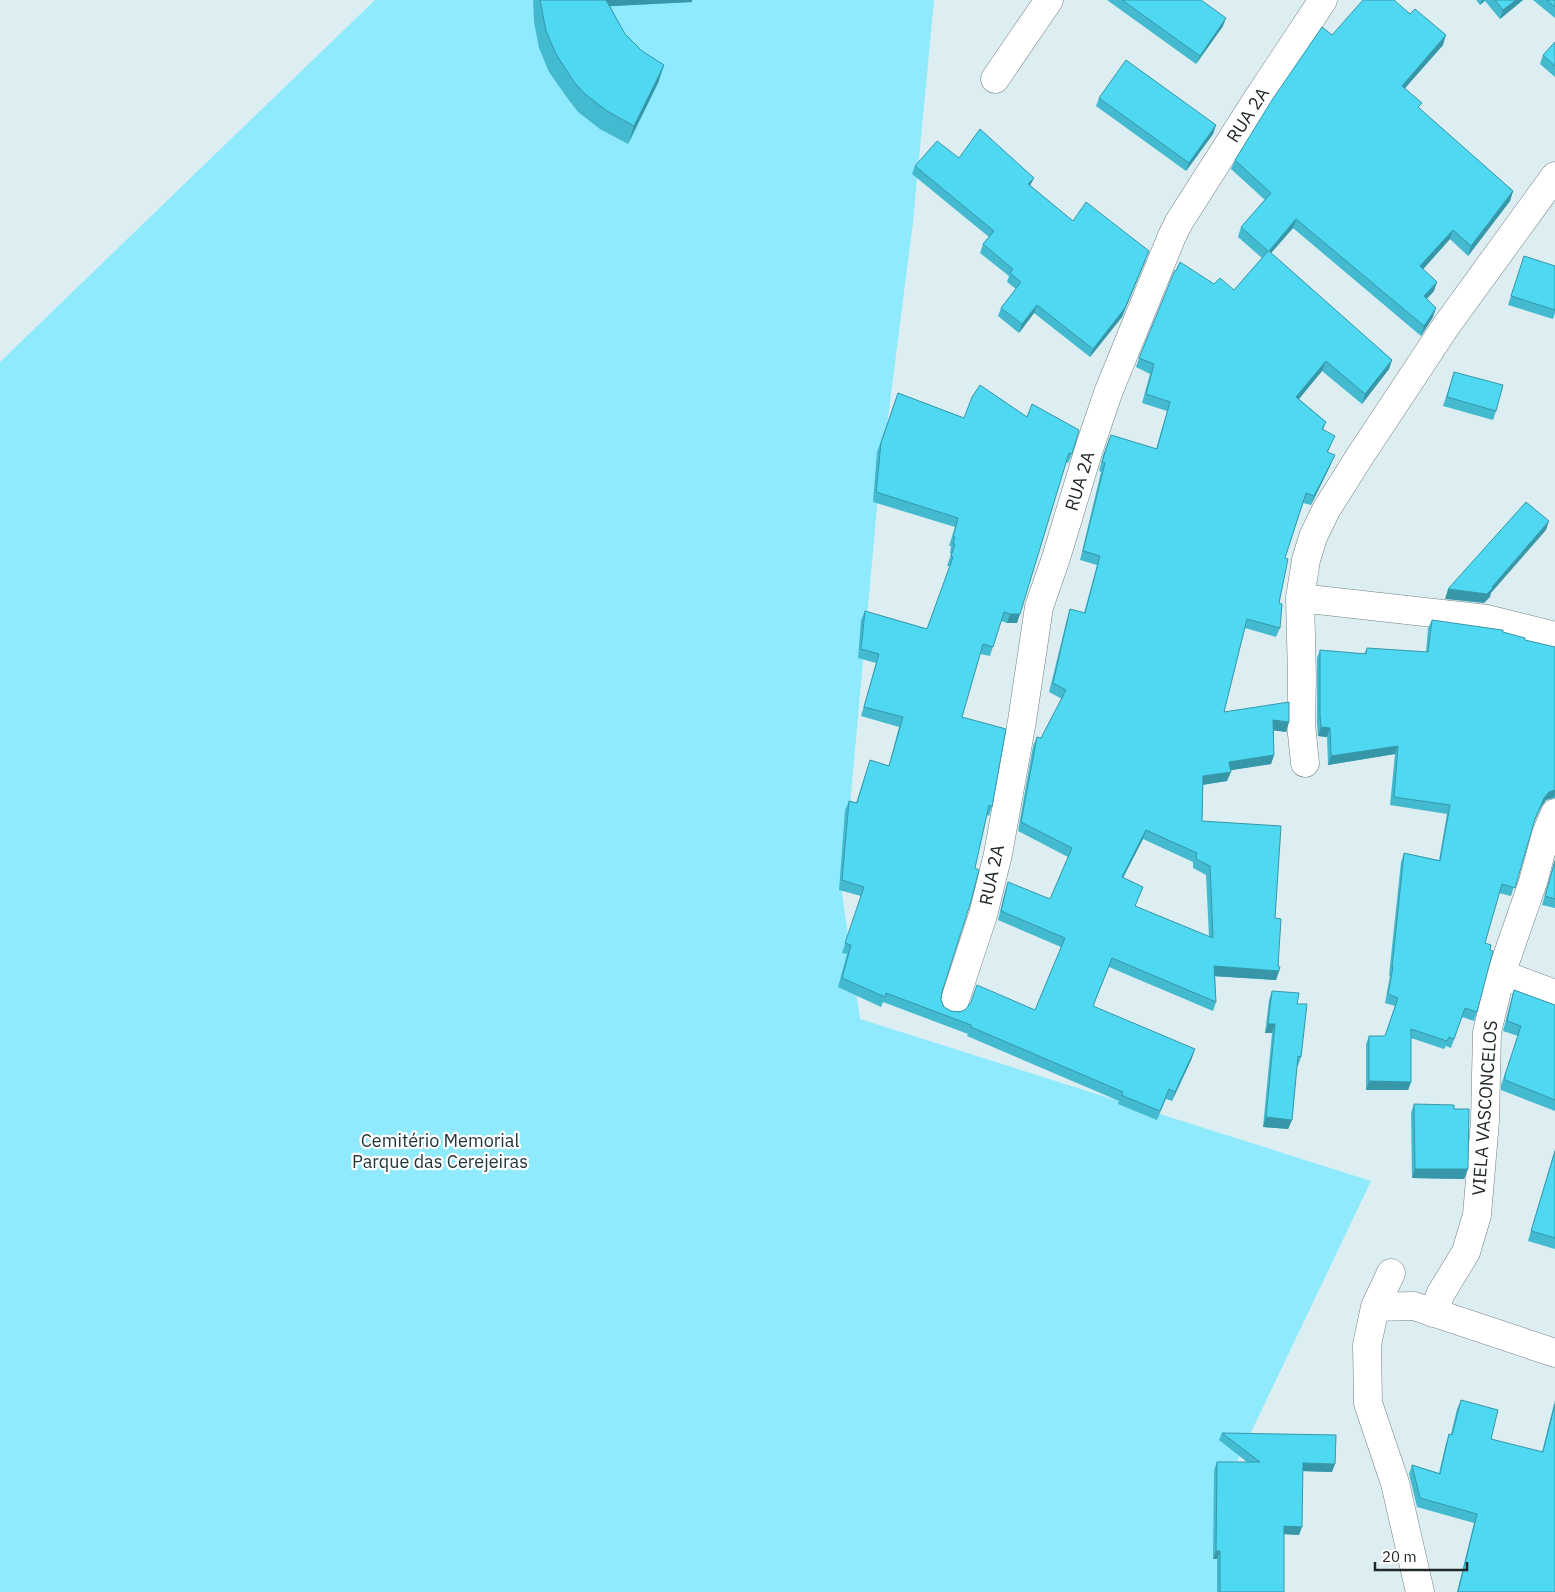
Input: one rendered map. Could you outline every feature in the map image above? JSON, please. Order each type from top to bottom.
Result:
[{"type":"street","points":[[996,79],[1049,0]]},
{"type":"street","name":"RUA 2A","points":[[953,1006],[984,915],[998,854],[1022,721],[1039,607],[1108,393],[1179,222],[1323,0]]},
{"type":"street","points":[[1305,763],[1300,724],[1302,677],[1300,598],[1306,560],[1313,537],[1326,510],[1360,456],[1446,326],[1555,176]]},
{"type":"street","points":[[1300,598],[1487,619],[1555,636]]},
{"type":"street","name":"VIELA VASCONCELOS","points":[[1423,1310],[1442,1293],[1466,1252],[1477,1214],[1485,1121],[1488,1032],[1501,974],[1533,882],[1546,834],[1555,813]]},
{"type":"street","points":[[1501,974],[1555,994]]},
{"type":"street","points":[[1420,1592],[1395,1484],[1368,1403],[1367,1345],[1376,1307],[1390,1273],[1423,1310]]},
{"type":"street","points":[[1376,1307],[1423,1310],[1555,1353]]},
{"type":"green space","name":"Cemitério Memorial Parque das Cerejeiras","points":[[375,0],[934,0],[913,222],[878,496],[842,893],[860,1019],[1371,1181],[1232,1472],[1222,1592],[0,1592],[0,362]]},
{"type":"building","points":[[540,0],[606,0],[625,34],[642,51],[664,65],[634,126],[607,111],[585,94],[574,82],[556,54],[546,31]]},
{"type":"building","points":[[1122,0],[1201,0],[1226,18],[1200,56]]},
{"type":"building","points":[[1363,0],[1394,0],[1410,14],[1415,9],[1446,35],[1402,86],[1422,103],[1418,107],[1513,191],[1471,246],[1453,230],[1420,266],[1437,282],[1424,296],[1436,308],[1424,326],[1296,219],[1269,251],[1392,360],[1365,394],[1326,361],[1296,397],[1326,422],[1322,429],[1335,436],[1327,452],[1335,455],[1314,496],[1306,493],[1285,558],[1288,559],[1279,603],[1282,604],[1280,628],[1247,619],[1224,712],[1289,702],[1289,722],[1273,720],[1274,755],[1229,762],[1231,772],[1203,776],[1202,821],[1281,826],[1275,918],[1281,919],[1279,971],[1214,966],[1216,1002],[1112,958],[1093,1006],[1195,1049],[1175,1092],[1169,1089],[1160,1111],[1121,1095],[1123,1092],[971,1027],[971,1025],[886,993],[885,997],[842,978],[851,945],[845,943],[864,887],[842,880],[849,801],[857,803],[870,760],[889,766],[903,717],[864,707],[879,654],[861,649],[865,611],[927,629],[953,557],[951,556],[955,537],[953,537],[958,518],[876,492],[881,443],[898,393],[964,418],[972,397],[980,385],[1027,417],[1032,404],[1079,430],[1072,454],[1069,453],[1020,614],[1004,612],[993,647],[983,644],[962,717],[1006,729],[992,807],[989,805],[975,868],[979,870],[941,1000],[944,1007],[951,1011],[960,1012],[966,1009],[971,1002],[977,985],[1035,1010],[1065,938],[1001,911],[1008,882],[1050,899],[1072,848],[1021,822],[1037,737],[1041,738],[1066,690],[1053,683],[1070,609],[1085,613],[1100,556],[1083,551],[1105,463],[1102,462],[1111,435],[1157,449],[1170,402],[1146,394],[1154,364],[1139,358],[1180,262],[1214,284],[1220,278],[1234,290],[1268,251],[1241,227],[1271,193],[1235,160],[1272,100],[1322,27],[1332,35]],"holes":[[[1146,830],[1197,853],[1196,859],[1210,866],[1213,938],[1135,906],[1143,887],[1122,877]]]},
{"type":"building","points":[[1495,0],[1516,0],[1503,10]]},
{"type":"building","points":[[1547,0],[1555,0],[1555,7]]},
{"type":"building","points":[[1555,42],[1555,66],[1543,55]]},
{"type":"building","points":[[1126,60],[1216,125],[1189,163],[1099,98]]},
{"type":"building","points":[[980,129],[1034,178],[1028,184],[1073,221],[1086,202],[1149,251],[1125,308],[1093,349],[1037,305],[1022,324],[1001,308],[1021,282],[1010,273],[1013,269],[983,244],[994,231],[915,166],[937,141],[959,158]]},
{"type":"building","points":[[1524,256],[1555,266],[1555,310],[1511,296]]},
{"type":"building","points":[[1454,372],[1503,385],[1496,411],[1447,397]]},
{"type":"building","points":[[1526,502],[1549,521],[1493,588],[1487,594],[1448,589]]},
{"type":"building","points":[[1432,620],[1503,630],[1503,632],[1525,638],[1525,640],[1555,647],[1555,790],[1549,792],[1544,798],[1535,819],[1515,888],[1502,884],[1485,943],[1491,945],[1490,950],[1493,951],[1477,1012],[1465,1008],[1454,1039],[1449,1037],[1447,1041],[1411,1029],[1411,1082],[1369,1081],[1369,1036],[1385,1036],[1398,998],[1388,994],[1393,967],[1404,853],[1440,861],[1450,805],[1394,797],[1398,746],[1331,756],[1330,728],[1321,727],[1320,650],[1366,654],[1367,648],[1428,652]]},
{"type":"building","points":[[1555,861],[1555,899],[1545,896]]},
{"type":"building","points":[[1514,990],[1555,1005],[1555,1100],[1505,1080],[1521,1026],[1507,1021]]},
{"type":"building","points":[[1272,991],[1299,993],[1297,1004],[1307,1004],[1301,1057],[1298,1056],[1292,1120],[1266,1117],[1275,1024],[1268,1024]]},
{"type":"building","points":[[1414,1104],[1454,1105],[1454,1109],[1469,1109],[1468,1169],[1415,1169]]},
{"type":"building","points":[[1555,1151],[1555,1238],[1531,1231]]},
{"type":"building","points":[[1461,1400],[1498,1410],[1491,1439],[1543,1452],[1555,1404],[1555,1592],[1458,1592],[1477,1514],[1420,1498],[1412,1465],[1440,1474],[1449,1434],[1452,1435]]},
{"type":"building","points":[[1222,1433],[1336,1435],[1335,1464],[1303,1463],[1302,1527],[1284,1526],[1284,1592],[1220,1592],[1220,1551],[1216,1551],[1217,1462],[1260,1462]]}]
